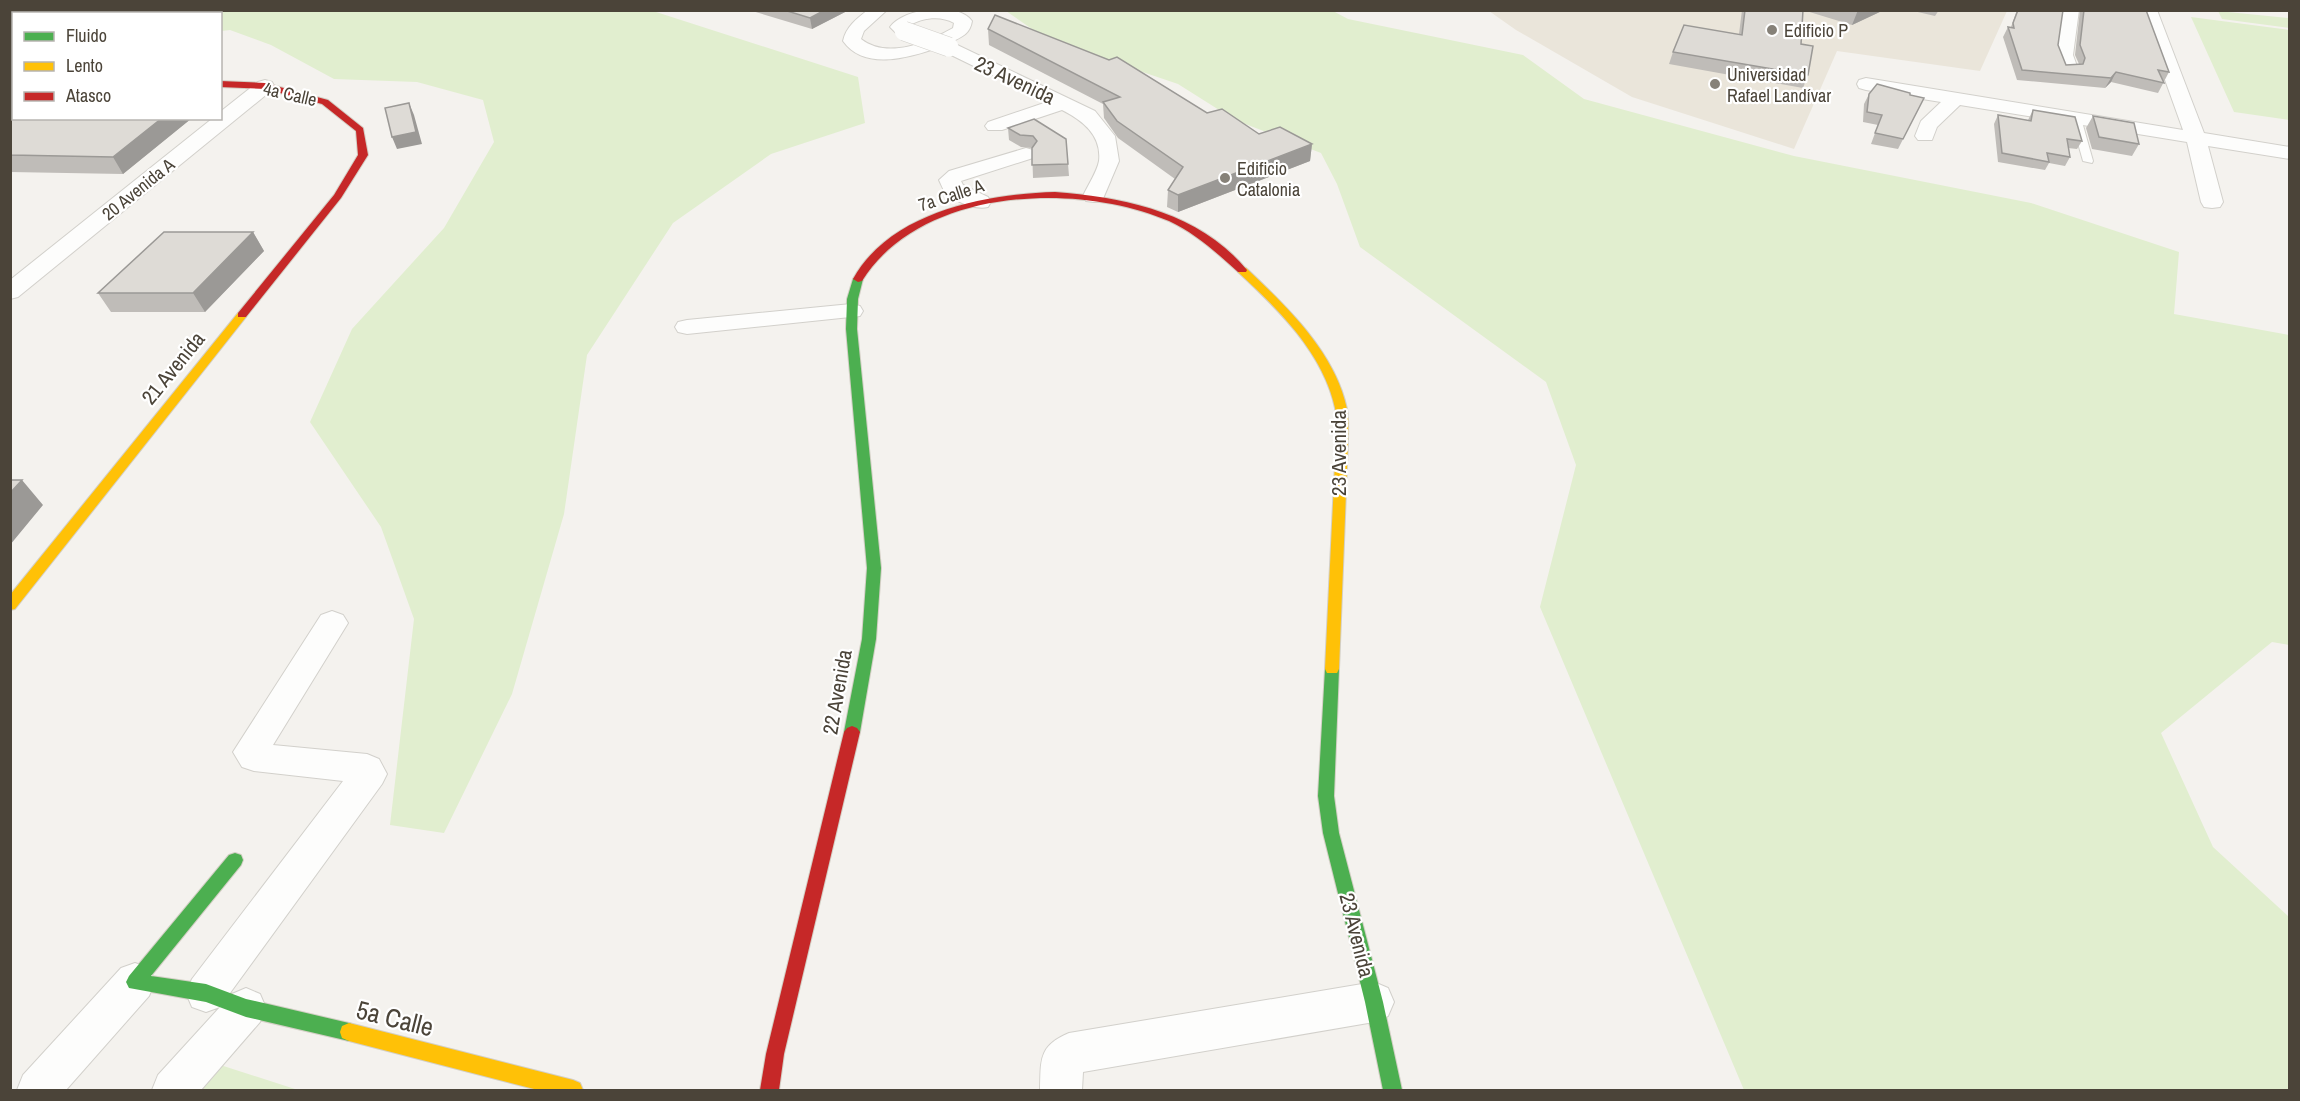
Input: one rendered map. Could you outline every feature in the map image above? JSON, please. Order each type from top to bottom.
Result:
[{"type":"street","name":"23 Avenida","points":[[879,10],[854,30],[852,40],[856,45],[877,52],[899,53],[922,49],[959,32],[963,21],[956,16],[922,15],[902,22],[899,27],[904,31],[951,48],[1088,116],[1105,136],[1109,161],[1094,196],[1156,212],[1197,231],[1215,245],[1279,304],[1314,351],[1335,388],[1341,410],[1342,441],[1326,796],[1331,833],[1374,1002],[1393,1090]]},
{"type":"street","points":[[2069,69],[2064,55],[2071,10]]},
{"type":"street","points":[[2148,10],[2196,138],[2211,202]]},
{"type":"street","name":"4a Calle","points":[[222,84],[265,86],[325,102],[360,130],[363,155]]},
{"type":"street","points":[[1866,84],[2289,153]]},
{"type":"street","name":"20 Avenida A","points":[[10,292],[265,86]]},
{"type":"street","points":[[1925,136],[1928,125],[1955,99]]},
{"type":"street","points":[[996,126],[1063,103]]},
{"type":"street","points":[[980,202],[954,189],[950,180],[956,175],[1026,154]]},
{"type":"street","name":"21 Avenida","points":[[10,604],[338,196],[363,155]]},
{"type":"street","name":"7a Calle A","points":[[851,302],[859,276],[870,260],[886,244],[928,219],[980,202],[1037,194],[1094,196]]},
{"type":"street","points":[[687,327],[851,302]]},
{"type":"street","name":"22 Avenida","points":[[769,1090],[774,1054],[856,715],[874,600],[873,547],[857,411],[851,302]]},
{"type":"street","points":[[206,993],[369,774],[367,769],[254,757],[250,752],[332,623]]},
{"type":"street","points":[[38,1090],[135,982],[235,860]]},
{"type":"street","name":"5a Calle","points":[[135,982],[206,993],[246,1008],[409,1046],[573,1090]]},
{"type":"street","points":[[1061,1090],[1062,1060],[1068,1054],[1374,1002]]},
{"type":"street","points":[[173,1090],[246,1008]]},
{"type":"lane","points":[[2076,118],[2088,161]]},
{"type":"shaded area","name":"Universidad Rafael Landívar","points":[[1489,11],[2007,11],[1980,71],[1837,51],[1794,149],[1632,97],[1516,30]]},
{"type":"green space","points":[[653,11],[858,77],[865,123],[771,154],[673,223],[587,355],[564,514],[512,694],[444,833],[390,825],[414,619],[381,527],[310,422],[352,329],[444,228],[494,142],[483,100],[417,82],[334,79],[271,45],[230,30],[222,31],[222,12],[168,12]]},
{"type":"green space","points":[[1006,11],[1333,11],[1348,19],[1523,55],[1584,99],[1794,156],[2031,203],[2179,252],[2174,314],[2289,335],[2289,645],[2272,642],[2161,733],[2213,847],[2289,917],[2289,1090],[1744,1090],[1540,607],[1576,465],[1546,382],[1360,247],[1337,184],[1321,153],[1235,120],[1178,84],[1048,40]]},
{"type":"green space","points":[[2218,11],[2289,18],[2289,28],[2222,19]]},
{"type":"green space","points":[[2191,17],[2289,30],[2289,120],[2234,112]]},
{"type":"green space","points":[[208,1061],[298,1090],[151,1090],[172,1074]]},
{"type":"building","points":[[784,10],[825,10],[810,18]]},
{"type":"building","points":[[1745,10],[1803,10],[1801,44],[1813,46],[1808,75],[1673,52],[1684,25],[1742,35]]},
{"type":"building","points":[[2018,10],[2063,10],[2058,45],[2066,65],[2083,64],[2085,58],[2080,45],[2084,10],[2146,10],[2169,72],[2158,70],[2164,83],[2116,72],[2111,78],[2022,70],[2008,27],[2014,28],[2013,23]]},
{"type":"building","points":[[995,15],[1109,60],[1117,57],[1207,113],[1222,109],[1259,134],[1280,127],[1312,144],[1178,195],[1168,190],[1183,167],[1117,121],[1103,102],[1120,97],[988,29]]},
{"type":"building","points":[[1877,84],[1924,98],[1903,139],[1875,133],[1882,115],[1867,112],[1869,94]]},
{"type":"building","points":[[12,100],[12,120],[159,120],[113,157],[10,155],[10,101]]},
{"type":"building","points":[[409,103],[416,132],[392,137],[385,108]]},
{"type":"building","points":[[2033,110],[2075,117],[2082,141],[2067,139],[2070,157],[2047,153],[2049,162],[2002,153],[1998,115],[2031,121]]},
{"type":"building","points":[[2093,116],[2134,123],[2139,144],[2099,137]]},
{"type":"building","points":[[1034,119],[1066,139],[1068,164],[1032,165],[1032,148],[1037,141],[1033,136],[1020,135],[1008,128]]},
{"type":"building","points":[[164,232],[253,232],[193,293],[98,293]]},
{"type":"building","points":[[10,480],[22,480],[10,493]]},
{"type":"traffic: fast","points":[[852,732],[869,639],[874,568],[852,329],[853,299],[858,279]]},
{"type":"traffic: fast","points":[[1332,669],[1326,796],[1331,833],[1374,1002],[1393,1090]]},
{"type":"traffic: fast","points":[[235,860],[135,982],[206,993],[246,1008],[349,1032]]},
{"type":"traffic: slow","points":[[1242,270],[1287,315],[1315,351],[1326,369],[1341,408],[1342,441],[1332,669]]},
{"type":"traffic: slow","points":[[10,605],[242,315]]},
{"type":"traffic: slow","points":[[349,1032],[573,1090]]},
{"type":"traffic: jam","points":[[222,84],[265,86],[325,102],[360,130],[363,155],[338,196],[242,315]]},
{"type":"traffic: jam","points":[[858,279],[872,258],[906,232],[963,207],[1024,195],[1086,197],[1117,202],[1162,215],[1199,234],[1242,270]]},
{"type":"traffic: jam","points":[[769,1090],[775,1054],[852,732]]},
{"type":"place","name":"Edificio P","points":[[1772,30]]},
{"type":"place","name":"Universidad Rafael Landívar","points":[[1715,84]]},
{"type":"place","name":"Edificio Catalonia","points":[[1225,178]]}]
